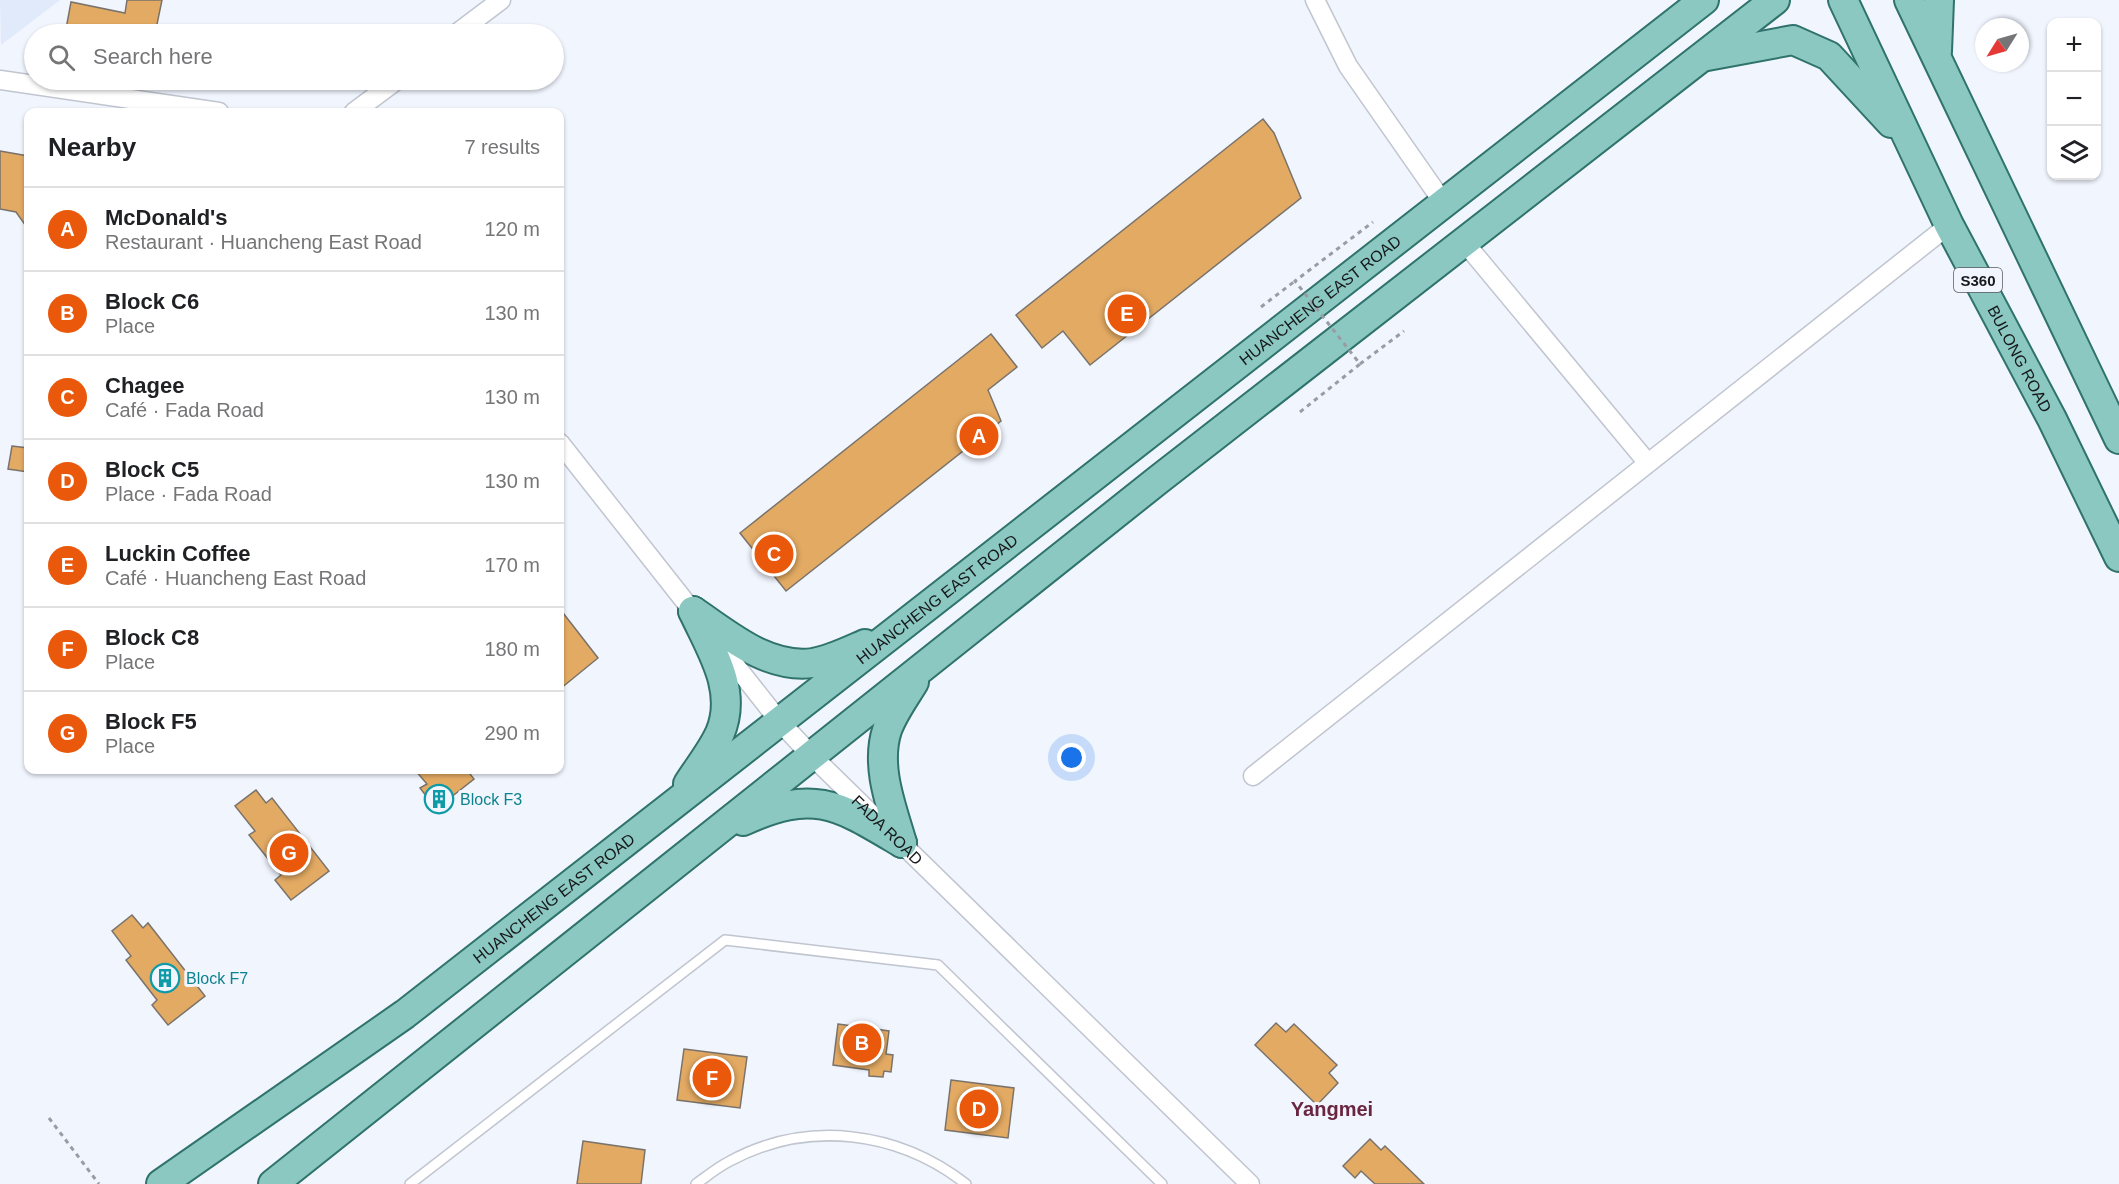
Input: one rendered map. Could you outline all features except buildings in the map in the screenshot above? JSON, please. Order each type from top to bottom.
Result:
[{"type":"main road","name":"HUANCHENG EAST ROAD","points":[[161,1184],[405,1014],[1704,0]]},
{"type":"main road","points":[[273,1184],[925,664],[1775,0]]},
{"type":"main road","name":"BULONG ROAD","points":[[1843,0],[1949,225],[2052,419],[2119,557]]},
{"type":"main road","points":[[1909,0],[2119,439]]},
{"type":"main road","points":[[1936,57],[1939,0]]},
{"type":"main road","points":[[1702,57],[1793,40],[1829,56],[1911,143]]},
{"type":"main road","points":[[693,611],[762,655],[788,663],[827,659],[893,633]]},
{"type":"main road","points":[[676,803],[719,735],[726,711],[727,698],[721,671],[693,611]]},
{"type":"main road","points":[[902,843],[884,775],[884,746],[893,717],[925,664]]},
{"type":"main road","points":[[708,837],[774,807],[815,803],[854,814],[902,843]]},
{"type":"street","points":[[469,24],[501,0]]},
{"type":"street","points":[[1314,0],[1348,66],[1443,202]]},
{"type":"street","points":[[0,80],[24,84]]},
{"type":"street","points":[[68,90],[192,108]]},
{"type":"street","points":[[359,108],[384,90]]},
{"type":"street","points":[[1253,776],[1949,225]]},
{"type":"street","points":[[1465,243],[1647,462]]},
{"type":"street","name":"FADA ROAD","points":[[564,448],[780,722],[811,755],[1250,1184]]},
{"type":"lane","points":[[410,1184],[724,940],[938,965],[1162,1184]]},
{"type":"lane","points":[[696,1184],[729,1161],[768,1144],[808,1136],[850,1136],[892,1143],[930,1160],[966,1184]]},
{"type":"path","points":[[1262,307],[1373,222]]},
{"type":"path","points":[[1295,281],[1360,364]]},
{"type":"path","points":[[1300,412],[1404,331]]},
{"type":"path","points":[[49,1118],[99,1184]]},
{"type":"shaded area","points":[[0,0],[60,0],[29,24],[24,24],[24,27],[1,45]]},
{"type":"place","name":"Luckin Coffee","points":[[1127,314]]},
{"type":"place","name":"McDonald's","points":[[979,436]]},
{"type":"place","name":"Chagee","points":[[774,554]]},
{"type":"place","name":"Block F3","points":[[439,799]]},
{"type":"place","name":"Block F5","points":[[289,853]]},
{"type":"place","name":"Block F7","points":[[165,978]]},
{"type":"place","name":"Block C6","points":[[862,1043]]},
{"type":"place","name":"Block C8","points":[[712,1078]]},
{"type":"place","name":"Block C5","points":[[979,1109]]},
{"type":"district","name":"Yangmei","points":[[1332,1109]]}]
